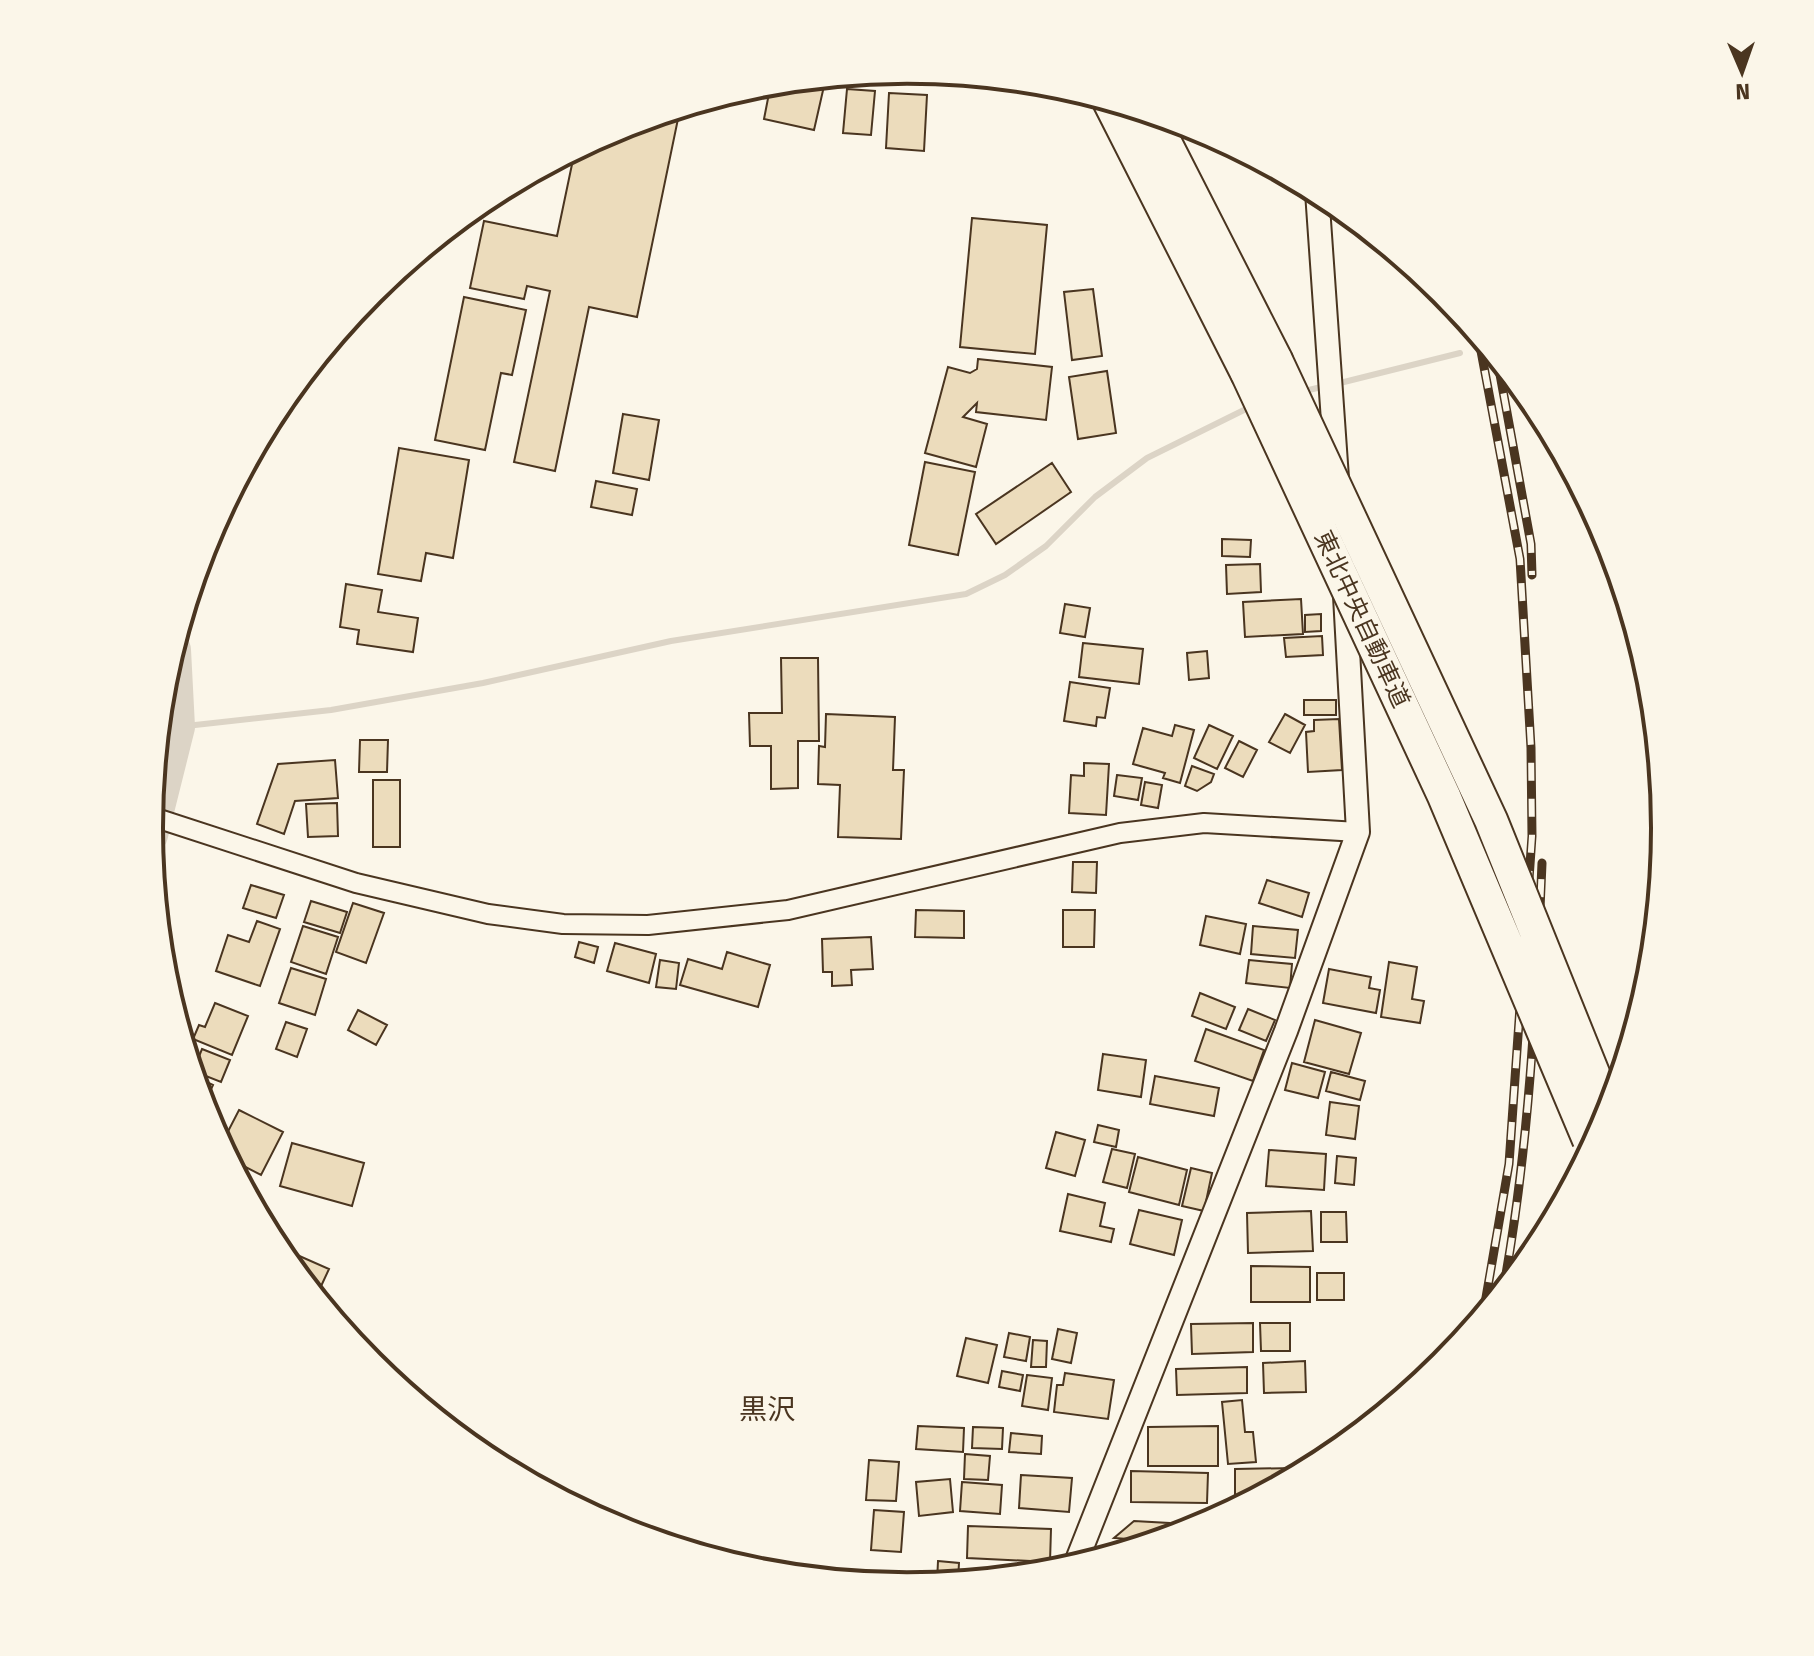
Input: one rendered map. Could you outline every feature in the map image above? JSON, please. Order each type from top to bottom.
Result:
[{"type":"highway","name":"東北中央自動車道","points":[[1116,114],[1262,367],[1491,820],[1601,1094]]},
{"type":"highway","name":"東北中央自動車道","points":[[1156,127],[1262,367],[1585,1132]]},
{"type":"street","points":[[1080,1552],[1286,1031],[1358,832],[1318,208]]},
{"type":"street","points":[[163,821],[356,883],[488,914],[563,924],[648,925],[788,910],[1120,833],[1204,823],[1358,832]]},
{"type":"building","points":[[823,89],[814,130],[764,119],[768,97]]},
{"type":"building","points":[[847,89],[875,91],[871,135],[843,133]]},
{"type":"building","points":[[889,93],[927,95],[924,151],[886,148]]},
{"type":"building","points":[[678,120],[637,317],[589,307],[555,471],[514,462],[550,291],[527,286],[524,299],[470,288],[484,221],[557,236],[572,164]]},
{"type":"building","points":[[972,218],[1047,225],[1035,354],[960,347]]},
{"type":"building","points":[[1093,289],[1102,356],[1072,360],[1064,292]]},
{"type":"building","points":[[464,297],[526,310],[512,375],[501,373],[485,450],[435,440]]},
{"type":"building","points":[[978,359],[1052,367],[1046,420],[976,412],[977,403],[963,417],[987,424],[976,467],[925,453],[948,367],[970,373],[977,369]]},
{"type":"building","points":[[1107,371],[1116,433],[1078,439],[1069,377]]},
{"type":"building","points":[[623,414],[659,420],[649,480],[613,473]]},
{"type":"building","points":[[399,448],[469,460],[453,558],[426,553],[421,581],[378,574]]},
{"type":"building","points":[[925,462],[975,472],[958,555],[909,545]]},
{"type":"building","points":[[1052,463],[1071,492],[996,544],[976,514]]},
{"type":"building","points":[[596,481],[637,489],[632,515],[591,507]]},
{"type":"building","points":[[1222,539],[1251,540],[1250,557],[1222,556]]},
{"type":"building","points":[[1260,564],[1261,592],[1227,594],[1226,565]]},
{"type":"building","points":[[346,584],[382,590],[378,612],[418,618],[413,652],[357,644],[359,630],[340,627]]},
{"type":"building","points":[[1301,599],[1303,634],[1245,637],[1243,602]]},
{"type":"building","points":[[1065,604],[1090,608],[1085,637],[1060,633]]},
{"type":"building","points":[[1321,614],[1321,631],[1305,632],[1305,615]]},
{"type":"building","points":[[1322,636],[1323,655],[1286,657],[1284,638]]},
{"type":"building","points":[[1083,643],[1143,649],[1139,684],[1079,677]]},
{"type":"building","points":[[1207,651],[1209,678],[1189,680],[1187,653]]},
{"type":"building","points":[[781,658],[818,658],[819,741],[798,741],[798,788],[771,789],[771,746],[750,746],[749,713],[782,713]]},
{"type":"building","points":[[1070,682],[1110,688],[1105,718],[1097,717],[1096,726],[1064,721]]},
{"type":"building","points":[[1304,700],[1336,700],[1336,715],[1304,715]]},
{"type":"building","points":[[826,714],[895,717],[893,770],[904,770],[901,839],[838,837],[840,785],[818,784],[819,746],[825,747]]},
{"type":"building","points":[[1285,714],[1305,725],[1290,753],[1269,742]]},
{"type":"building","points":[[1339,719],[1342,770],[1308,772],[1306,732],[1314,731],[1314,720]]},
{"type":"building","points":[[1175,725],[1194,730],[1180,783],[1163,778],[1165,773],[1133,764],[1143,728],[1172,736]]},
{"type":"building","points":[[1209,725],[1233,736],[1217,769],[1194,758]]},
{"type":"building","points":[[360,740],[388,740],[387,772],[359,772]]},
{"type":"building","points":[[1239,741],[1257,750],[1243,777],[1225,768]]},
{"type":"building","points":[[335,760],[338,798],[295,801],[284,834],[257,824],[278,764]]},
{"type":"building","points":[[1084,763],[1109,764],[1106,815],[1069,813],[1071,775],[1084,776]]},
{"type":"building","points":[[1192,766],[1214,774],[1211,782],[1197,791],[1185,786]]},
{"type":"building","points":[[1117,775],[1142,778],[1138,800],[1114,796]]},
{"type":"building","points":[[373,780],[400,780],[400,847],[373,847]]},
{"type":"building","points":[[1145,782],[1162,785],[1158,808],[1141,805]]},
{"type":"building","points":[[337,803],[338,836],[308,837],[306,804]]},
{"type":"building","points":[[1073,862],[1097,862],[1096,893],[1072,892]]},
{"type":"building","points":[[1267,880],[1309,893],[1302,917],[1259,903]]},
{"type":"building","points":[[251,885],[284,895],[276,918],[243,908]]},
{"type":"building","points":[[311,901],[347,912],[340,933],[304,922]]},
{"type":"building","points":[[353,903],[384,913],[366,963],[336,952]]},
{"type":"building","points":[[916,910],[964,911],[964,938],[915,937]]},
{"type":"building","points":[[1063,910],[1095,910],[1094,947],[1063,947]]},
{"type":"building","points":[[1206,916],[1246,924],[1240,954],[1200,945]]},
{"type":"building","points":[[257,921],[280,929],[260,986],[216,971],[228,935],[249,942]]},
{"type":"building","points":[[303,926],[338,937],[326,974],[291,962]]},
{"type":"building","points":[[1253,926],[1298,930],[1295,958],[1251,954]]},
{"type":"building","points":[[871,937],[873,969],[851,970],[852,985],[832,986],[832,972],[823,972],[822,939]]},
{"type":"building","points":[[579,942],[598,947],[594,963],[575,957]]},
{"type":"building","points":[[615,943],[656,954],[649,983],[607,971]]},
{"type":"building","points":[[727,952],[770,965],[758,1007],[680,985],[688,959],[722,969]]},
{"type":"building","points":[[660,960],[679,963],[676,989],[656,987]]},
{"type":"building","points":[[1249,960],[1292,964],[1290,988],[1246,983]]},
{"type":"building","points":[[1389,962],[1417,967],[1412,999],[1424,1001],[1420,1023],[1381,1017]]},
{"type":"building","points":[[291,968],[326,979],[315,1015],[279,1003]]},
{"type":"building","points":[[1329,969],[1371,977],[1369,988],[1380,990],[1376,1013],[1323,1003]]},
{"type":"building","points":[[1200,993],[1235,1007],[1226,1029],[1192,1016]]},
{"type":"building","points":[[215,1003],[248,1016],[232,1055],[194,1039],[199,1025],[205,1027]]},
{"type":"building","points":[[1248,1009],[1275,1020],[1266,1041],[1239,1030]]},
{"type":"building","points":[[358,1010],[387,1025],[376,1045],[348,1030]]},
{"type":"building","points":[[1315,1020],[1361,1033],[1349,1074],[1304,1062]]},
{"type":"building","points":[[286,1022],[307,1029],[297,1057],[276,1049]]},
{"type":"building","points":[[1206,1029],[1264,1050],[1253,1081],[1195,1061]]},
{"type":"building","points":[[202,1049],[230,1060],[221,1082],[205,1076],[199,1057]]},
{"type":"building","points":[[1103,1054],[1146,1060],[1141,1097],[1098,1090]]},
{"type":"building","points":[[1292,1063],[1325,1072],[1318,1098],[1285,1090]]},
{"type":"building","points":[[1331,1072],[1365,1081],[1360,1100],[1326,1091]]},
{"type":"building","points":[[1155,1076],[1219,1088],[1214,1116],[1150,1104]]},
{"type":"building","points":[[1330,1102],[1359,1106],[1355,1139],[1326,1135]]},
{"type":"building","points":[[239,1110],[283,1132],[261,1175],[245,1167],[228,1131]]},
{"type":"building","points":[[1098,1125],[1119,1130],[1116,1147],[1094,1142]]},
{"type":"building","points":[[1056,1132],[1085,1140],[1075,1176],[1046,1168]]},
{"type":"building","points":[[292,1143],[364,1163],[352,1206],[280,1186]]},
{"type":"building","points":[[1112,1149],[1135,1154],[1127,1188],[1103,1182]]},
{"type":"building","points":[[1269,1150],[1326,1154],[1324,1190],[1266,1186]]},
{"type":"building","points":[[1337,1156],[1356,1158],[1354,1185],[1335,1183]]},
{"type":"building","points":[[1138,1157],[1187,1170],[1179,1205],[1129,1192]]},
{"type":"building","points":[[1191,1168],[1212,1173],[1204,1211],[1182,1206]]},
{"type":"building","points":[[1068,1194],[1105,1203],[1100,1226],[1114,1229],[1111,1242],[1060,1231]]},
{"type":"building","points":[[1139,1210],[1182,1220],[1174,1255],[1130,1244]]},
{"type":"building","points":[[1311,1211],[1313,1251],[1248,1253],[1247,1213]]},
{"type":"building","points":[[1321,1212],[1346,1212],[1347,1242],[1321,1242]]},
{"type":"building","points":[[299,1256],[329,1269],[321,1286]]},
{"type":"building","points":[[1251,1266],[1310,1267],[1310,1302],[1251,1302]]},
{"type":"building","points":[[1317,1273],[1344,1273],[1344,1300],[1317,1300]]},
{"type":"building","points":[[1253,1323],[1253,1352],[1192,1354],[1191,1324]]},
{"type":"building","points":[[1260,1323],[1290,1323],[1290,1351],[1261,1351]]},
{"type":"building","points":[[1058,1329],[1077,1333],[1071,1363],[1052,1359]]},
{"type":"building","points":[[1009,1333],[1030,1337],[1026,1361],[1004,1357]]},
{"type":"building","points":[[966,1338],[997,1345],[988,1383],[957,1376]]},
{"type":"building","points":[[1033,1340],[1047,1341],[1046,1367],[1031,1367]]},
{"type":"building","points":[[1305,1361],[1306,1392],[1264,1393],[1263,1363]]},
{"type":"building","points":[[1247,1367],[1247,1393],[1177,1395],[1176,1369]]},
{"type":"building","points":[[1002,1371],[1023,1375],[1020,1391],[999,1387]]},
{"type":"building","points":[[1065,1373],[1114,1380],[1108,1419],[1054,1412],[1057,1385],[1063,1385]]},
{"type":"building","points":[[1027,1375],[1052,1378],[1048,1410],[1022,1406]]},
{"type":"building","points":[[1242,1400],[1245,1432],[1253,1432],[1256,1462],[1228,1464],[1222,1402]]},
{"type":"building","points":[[918,1426],[964,1428],[963,1452],[916,1449]]},
{"type":"building","points":[[1218,1426],[1218,1466],[1148,1466],[1148,1427]]},
{"type":"building","points":[[973,1427],[1003,1428],[1002,1449],[972,1448]]},
{"type":"building","points":[[1011,1433],[1042,1436],[1041,1454],[1009,1452]]},
{"type":"building","points":[[965,1454],[990,1456],[988,1480],[964,1479]]},
{"type":"building","points":[[869,1460],[899,1462],[896,1501],[866,1500]]},
{"type":"building","points":[[1285,1468],[1235,1495],[1235,1469]]},
{"type":"building","points":[[1131,1471],[1208,1473],[1207,1503],[1131,1502]]},
{"type":"building","points":[[1021,1475],[1072,1478],[1069,1512],[1019,1508]]},
{"type":"building","points":[[950,1479],[953,1512],[919,1516],[916,1482]]},
{"type":"building","points":[[962,1482],[1002,1485],[1000,1514],[960,1511]]},
{"type":"building","points":[[874,1510],[904,1512],[901,1552],[871,1550]]},
{"type":"building","points":[[1134,1521],[1169,1523],[1127,1539],[1114,1538]]},
{"type":"building","points":[[968,1526],[1051,1529],[1050,1558],[1033,1561],[967,1558]]},
{"type":"building","points":[[938,1561],[959,1563],[959,1570],[938,1571]]},
{"type":"waterway","points":[[1336,384],[1460,353]]},
{"type":"waterway","points":[[1301,392],[1325,386]]},
{"type":"waterway","points":[[177,727],[331,710],[483,683],[671,641],[966,594],[1005,575],[1046,546],[1095,497],[1147,458],[1252,406]]},
{"type":"waterway","points":[[166,773],[177,727],[175,693]]},
{"type":"railway","points":[[1482,357],[1520,559],[1531,748],[1532,836],[1509,1164],[1487,1294]]},
{"type":"railway","points":[[1501,381],[1531,544],[1532,575]]},
{"type":"railway","points":[[1507,1267],[1525,1131],[1542,863]]},
{"type":"district","name":"黒沢","points":[[767,1409]]}]
